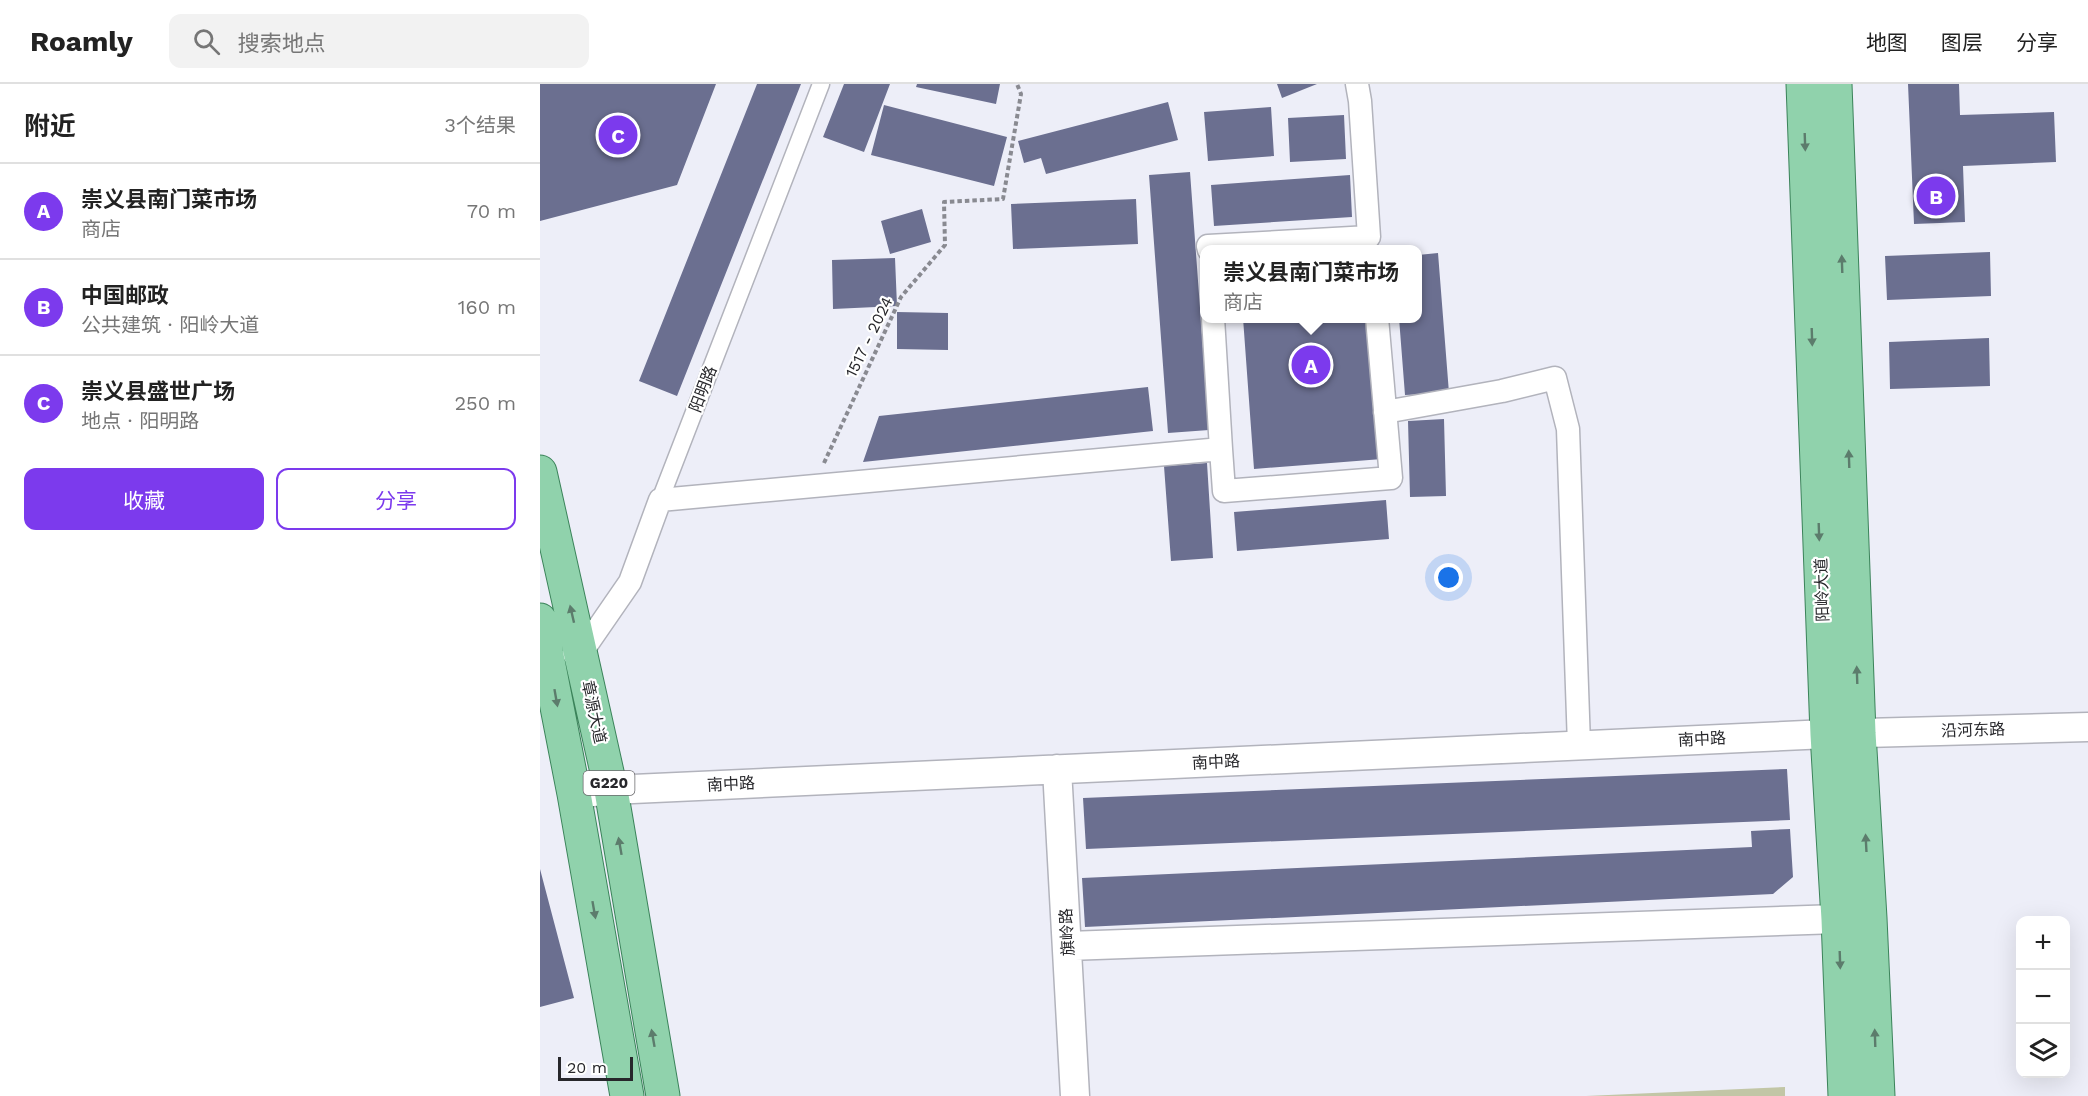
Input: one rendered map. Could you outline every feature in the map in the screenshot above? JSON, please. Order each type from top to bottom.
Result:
[{"type":"main road","name":"阳岭大道","points":[[1803,84],[1827,734],[1845,1096]]},
{"type":"main road","name":"阳岭大道","points":[[1835,84],[1859,733],[1878,1096]]},
{"type":"main road","name":"章源大道","points":[[540,472],[611,790],[663,1096]]},
{"type":"main road","name":"章源大道","points":[[540,620],[574,794],[627,1096]]},
{"type":"street","name":"阳明路","points":[[581,654],[630,582],[821,84]]},
{"type":"street","points":[[1262,245],[1370,243],[1357,84]]},
{"type":"street","points":[[1213,323],[1224,491],[1391,478],[1377,323]]},
{"type":"street","points":[[1385,412],[1502,391],[1555,378],[1568,429],[1579,745]]},
{"type":"street","points":[[660,500],[1221,449]]},
{"type":"street","points":[[548,656],[581,654]]},
{"type":"street","name":"沿河东路","points":[[1859,733],[2088,727]]},
{"type":"street","name":"南中路","points":[[574,794],[611,790],[1859,733]]},
{"type":"street","name":"旗岭路","points":[[1057,769],[1075,1096]]},
{"type":"street","points":[[1068,946],[1838,919]]},
{"type":"path","name":"1517 - 2024","points":[[828,451],[901,297],[945,245],[944,202],[1003,199],[1021,94],[1017,84]]},
{"type":"green space","points":[[1785,1087],[1785,1096],[1586,1096]]},
{"type":"building","points":[[540,84],[716,84],[677,185],[540,221]]},
{"type":"building","points":[[757,84],[801,84],[677,396],[639,381]]},
{"type":"building","points":[[844,84],[890,84],[864,152],[823,137]]},
{"type":"building","points":[[917,84],[1000,84],[996,104],[916,87]]},
{"type":"building","points":[[1277,84],[1317,84],[1282,98]]},
{"type":"building","points":[[1908,84],[1959,84],[1960,115],[2054,112],[2056,162],[1963,166],[1965,222],[1914,224]]},
{"type":"building","points":[[1168,102],[1178,140],[1046,174],[1041,158],[1024,163],[1018,141]]},
{"type":"building","points":[[884,105],[1007,137],[994,186],[871,155]]},
{"type":"building","points":[[1271,107],[1274,156],[1208,161],[1204,112]]},
{"type":"building","points":[[1344,115],[1346,159],[1290,162],[1288,118]]},
{"type":"building","points":[[1190,172],[1209,430],[1168,433],[1149,175]]},
{"type":"building","points":[[1350,175],[1352,217],[1214,226],[1211,185]]},
{"type":"building","points":[[1136,199],[1138,244],[1013,249],[1011,204]]},
{"type":"building","points":[[922,209],[931,242],[890,254],[881,221]]},
{"type":"building","points":[[1990,252],[1991,296],[1887,300],[1885,256]]},
{"type":"building","points":[[1438,253],[1449,393],[1405,395],[1399,323],[1422,323],[1422,255]]},
{"type":"building","points":[[895,258],[897,306],[833,309],[832,260]]},
{"type":"building","points":[[897,312],[948,313],[948,350],[897,349]]},
{"type":"building","points":[[1243,323],[1371,323],[1382,459],[1254,469]]},
{"type":"building","points":[[1989,338],[1990,386],[1890,389],[1889,342]]},
{"type":"building","points":[[1148,387],[1153,431],[863,462],[879,416]]},
{"type":"building","points":[[1444,419],[1446,496],[1410,497],[1408,421]]},
{"type":"building","points":[[1207,463],[1213,558],[1171,561],[1164,466]]},
{"type":"building","points":[[1386,500],[1389,539],[1237,551],[1234,512]]},
{"type":"building","points":[[1787,769],[1790,820],[1086,849],[1083,798]]},
{"type":"building","points":[[1790,829],[1793,877],[1773,894],[1085,927],[1082,878],[1752,847],[1751,831]]},
{"type":"building","points":[[540,869],[574,998],[540,1007]]},
{"type":"place","name":"崇义县盛世广场","points":[[618,135]]},
{"type":"place","name":"中国邮政","points":[[1936,196]]},
{"type":"place","name":"崇义县南门菜市场","points":[[1311,365]]}]
